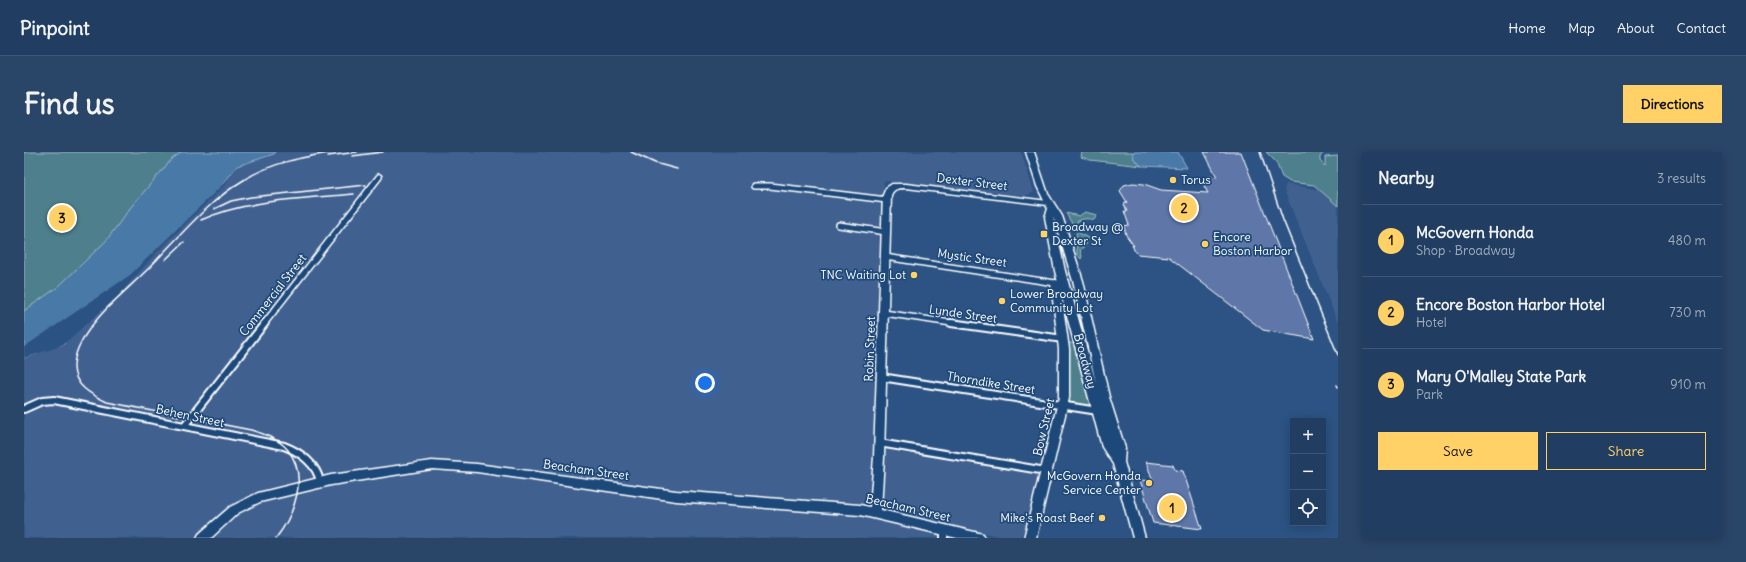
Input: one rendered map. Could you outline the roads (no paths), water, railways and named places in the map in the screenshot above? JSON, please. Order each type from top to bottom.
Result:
[{"type":"main road","points":[[1030,152],[1050,206]]},
{"type":"main road","name":"Dexter Street","points":[[892,187],[906,186],[1050,206]]},
{"type":"main road","name":"Robin Street","points":[[875,513],[884,313],[887,200],[888,190],[892,187]]},
{"type":"main road","name":"Broadway","points":[[1050,206],[1049,217],[1060,272],[1060,283],[1108,447],[1118,462],[1139,538]]},
{"type":"main road","name":"Broadway","points":[[1050,206],[1058,216],[1078,281],[1104,397],[1119,448],[1118,462]]},
{"type":"main road","name":"Bow Street","points":[[1030,538],[1063,406],[1065,365],[1060,283]]},
{"type":"main road","name":"Beacham Street","points":[[203,538],[225,517],[245,503],[258,498],[320,482],[414,466],[455,466],[665,495],[853,510],[875,513],[944,534],[979,538]]},
{"type":"street","name":"Commercial Street","points":[[184,426],[379,177]]},
{"type":"street","points":[[754,186],[770,186],[887,200]]},
{"type":"street","points":[[839,225],[886,232]]},
{"type":"street","name":"Mystic Street","points":[[885,258],[1060,283]]},
{"type":"street","name":"Lynde Street","points":[[884,313],[1063,339]]},
{"type":"street","name":"Thorndike Street","points":[[881,377],[1098,411]]},
{"type":"street","name":"Behen Street","points":[[24,410],[38,402],[54,400],[291,448],[318,472],[320,482]]},
{"type":"street","points":[[879,443],[1046,471]]},
{"type":"railway","points":[[276,538],[283,529],[297,496],[298,472],[294,461],[284,446],[271,437],[251,430],[107,402],[90,393],[80,385],[75,374],[74,362],[78,348],[83,339],[102,314],[149,268],[195,219],[220,197],[257,172],[300,158],[334,152]]},
{"type":"railway","points":[[328,156],[357,152]]},
{"type":"railway","points":[[352,156],[383,152]]},
{"type":"railway","points":[[631,152],[655,163],[677,169]]},
{"type":"railway","points":[[1260,152],[1283,220],[1338,355]]},
{"type":"railway","points":[[214,209],[231,201],[251,197],[366,185]]},
{"type":"railway","points":[[201,220],[219,213],[257,204],[354,194]]},
{"type":"railway","points":[[165,260],[184,242]]},
{"type":"place","name":"Torus","points":[[1173,180]]},
{"type":"place","name":"Encore Boston Harbor Hotel","points":[[1184,208]]},
{"type":"place","name":"Mary O'Malley State Park","points":[[62,218]]},
{"type":"place","name":"Broadway @ Dexter St","points":[[1044,234]]},
{"type":"place","name":"Encore Boston Harbor","points":[[1205,244]]},
{"type":"place","name":"TNC Waiting Lot","points":[[914,275]]},
{"type":"place","name":"Lower Broadway Community Lot","points":[[1002,301]]},
{"type":"place","name":"McGovern Honda Service Center","points":[[1149,483]]},
{"type":"place","name":"McGovern Honda","points":[[1172,508]]},
{"type":"place","name":"Mike's Roast Beef","points":[[1102,518]]}]
